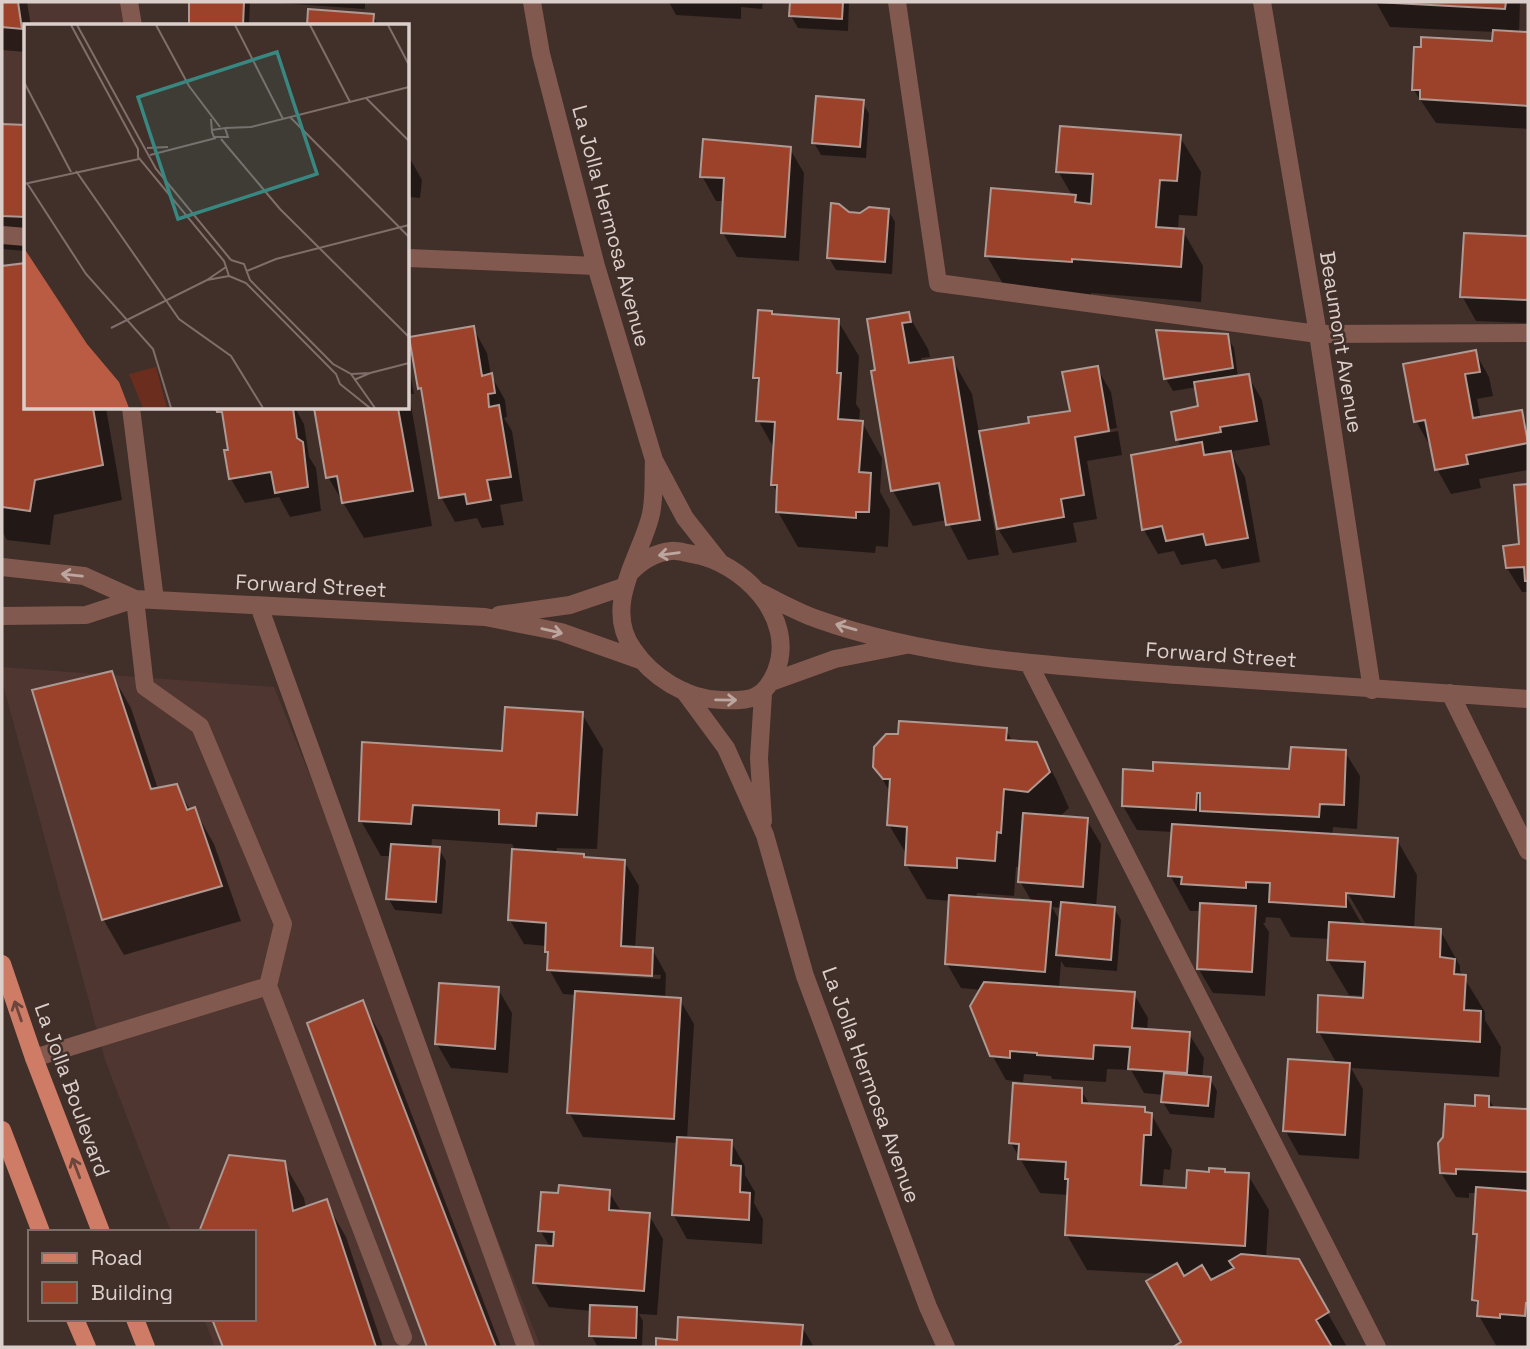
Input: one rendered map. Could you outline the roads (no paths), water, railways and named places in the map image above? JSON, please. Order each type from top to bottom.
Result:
[{"type":"main road","name":"La Jolla Boulevard","points":[[2,964],[34,1058],[100,1230]]},
{"type":"main road","points":[[2,1130],[40,1230]]},
{"type":"main road","points":[[76,1321],[87,1347]]},
{"type":"main road","points":[[136,1321],[146,1347]]},
{"type":"street","points":[[129,2],[133,24]]},
{"type":"street","name":"La Jolla Hermosa Avenue","points":[[532,2],[541,54],[596,266],[654,460],[685,518],[720,562]]},
{"type":"street","points":[[897,2],[938,283],[1318,334],[1528,333]]},
{"type":"street","name":"Beaumont Avenue","points":[[1262,2],[1318,334],[1372,690]]},
{"type":"street","points":[[2,235],[24,237]]},
{"type":"street","points":[[410,258],[596,266]]},
{"type":"street","points":[[131,410],[155,600]]},
{"type":"street","name":"La Jolla Hermosa Avenue","points":[[626,580],[651,517],[654,460]]},
{"type":"street","points":[[672,551],[699,555],[720,562],[759,592],[771,608],[780,633],[780,660],[767,688],[737,701],[711,700],[684,691],[658,677],[640,660],[628,643],[623,624],[626,580],[643,559],[672,551]]},
{"type":"street","name":"Forward Street","points":[[2,566],[85,576],[135,600]]},
{"type":"street","name":"Forward Street","points":[[485,617],[570,605],[626,580]]},
{"type":"street","name":"Forward Street","points":[[759,592],[816,618],[913,644],[1029,664],[1528,699]]},
{"type":"street","points":[[135,600],[145,687],[200,726],[283,925],[268,986],[403,1337]]},
{"type":"street","name":"Forward Street","points":[[2,616],[86,615],[135,600],[155,600],[485,617],[561,632],[640,660]]},
{"type":"street","points":[[259,606],[526,1347]]},
{"type":"street","name":"Forward Street","points":[[767,688],[835,659],[913,644]]},
{"type":"street","points":[[1029,664],[1377,1347]]},
{"type":"street","name":"La Jolla Hermosa Avenue","points":[[765,835],[759,758],[767,688]]},
{"type":"street","name":"La Jolla Hermosa Avenue","points":[[684,691],[726,748],[765,835],[805,976],[928,1307],[946,1347]]},
{"type":"street","points":[[1450,693],[1528,851]]},
{"type":"street","points":[[34,1058],[268,986]]}]
